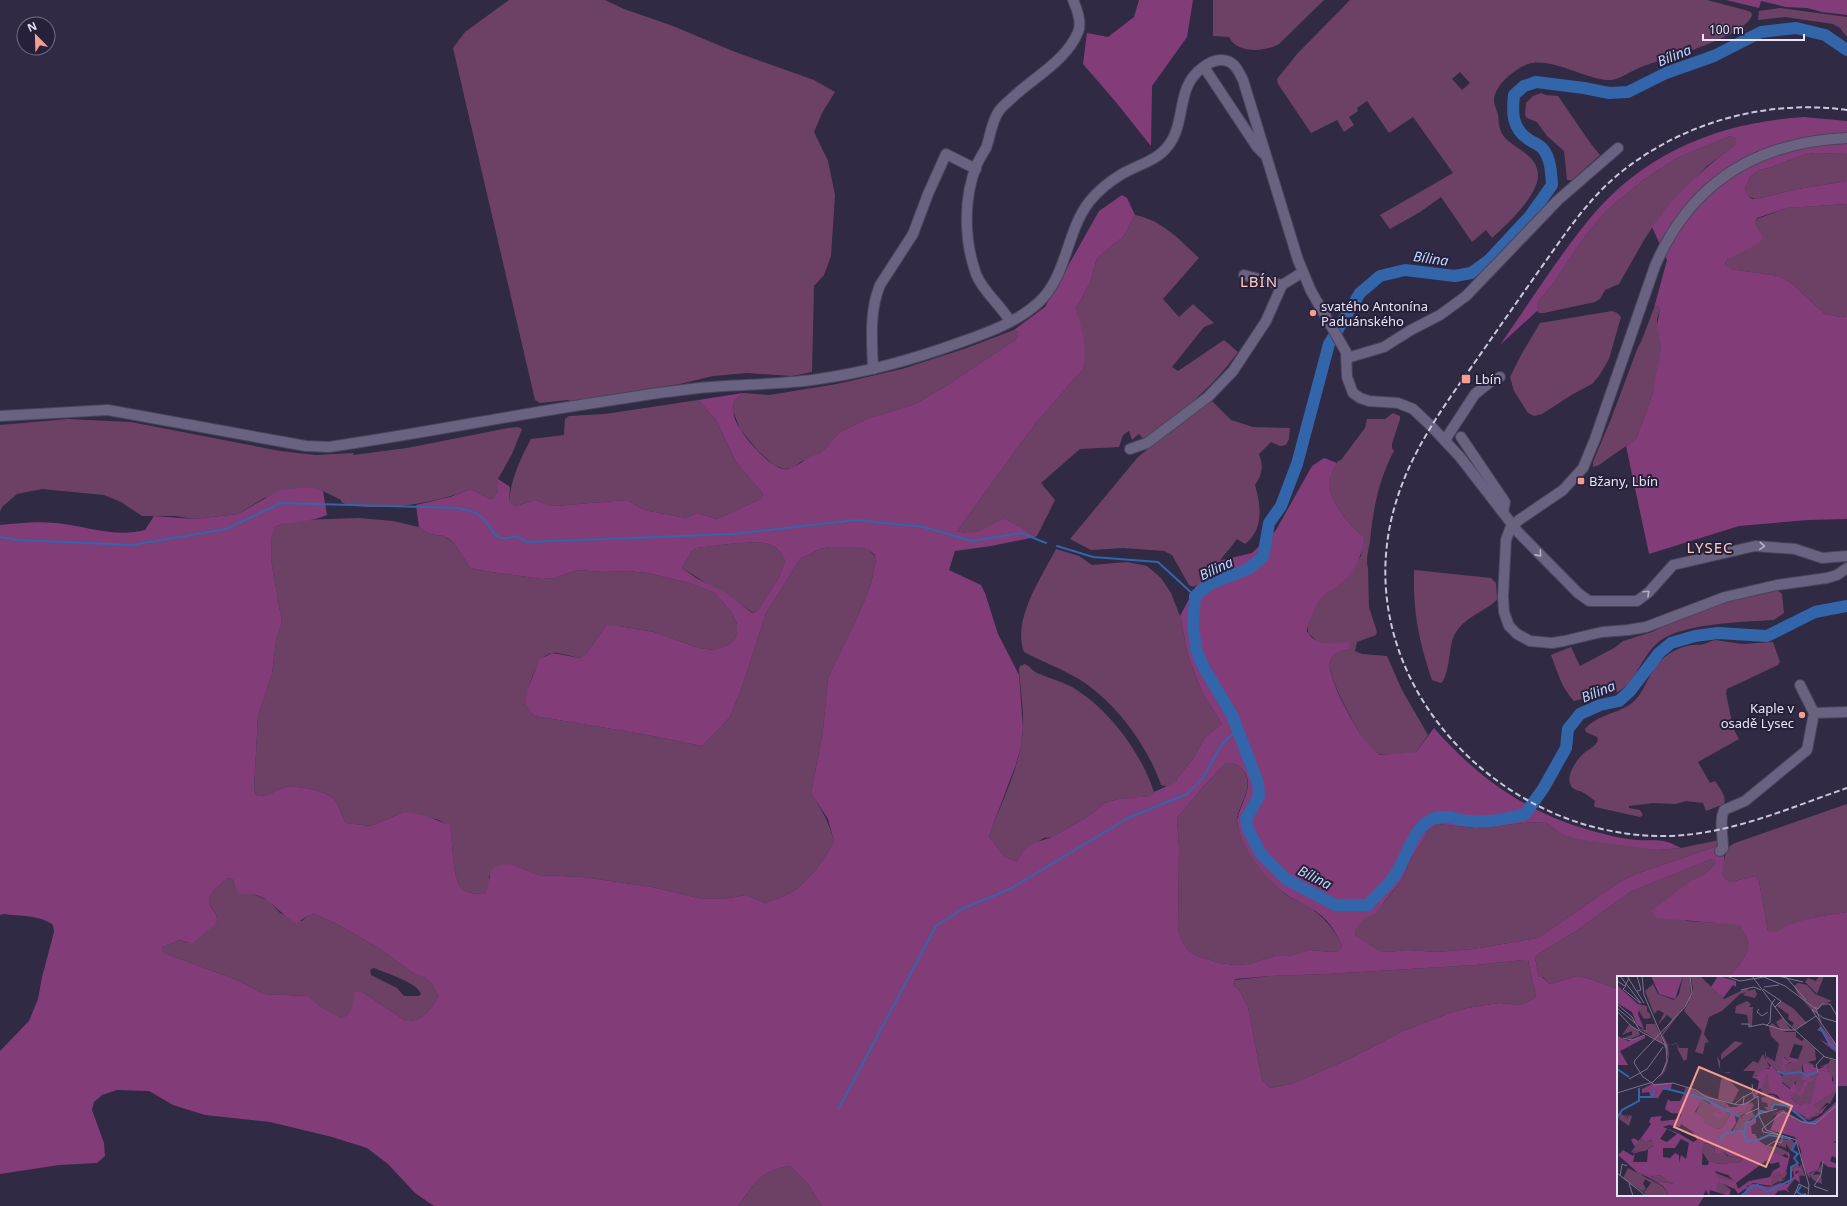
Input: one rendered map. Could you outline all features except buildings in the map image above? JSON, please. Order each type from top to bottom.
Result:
[{"type":"street","points":[[1010,321],[1003,308],[981,285],[976,275],[970,250],[967,222],[969,199],[976,169],[986,147],[992,123],[1000,109],[1026,85],[1048,70],[1066,50],[1079,32],[1078,12],[1073,0]]},
{"type":"street","points":[[0,416],[108,410],[306,446],[329,447],[612,400],[700,388],[820,379],[873,369],[934,352],[986,333],[1010,321],[1039,302],[1051,287],[1087,204],[1098,192],[1122,174],[1149,161],[1167,147],[1175,135],[1185,89],[1198,70],[1216,60],[1224,60],[1234,64],[1238,69],[1267,157],[1288,230],[1303,272],[1329,323],[1343,345],[1347,358],[1347,377],[1349,386],[1353,393],[1360,398],[1369,401],[1391,402],[1406,405],[1417,413],[1445,440],[1513,525],[1578,593],[1589,601],[1637,601],[1649,592],[1673,565],[1739,548],[1755,546],[1795,549],[1822,558],[1847,556]]},
{"type":"street","points":[[1204,67],[1257,147],[1267,157]]},
{"type":"street","points":[[1847,138],[1824,139],[1795,144],[1770,152],[1733,170],[1712,186],[1693,204],[1667,240],[1655,266],[1595,439],[1583,468],[1576,477],[1556,496],[1513,525],[1506,540],[1503,597],[1504,612],[1509,626],[1523,639],[1536,643],[1564,641],[1602,632],[1646,627],[1725,597],[1777,585],[1837,576],[1847,568]]},
{"type":"street","points":[[1347,358],[1384,347],[1453,307],[1466,296],[1558,200],[1618,148]]},
{"type":"street","points":[[873,369],[871,326],[876,294],[880,285],[906,248],[913,234],[928,194],[946,154],[976,169]]},
{"type":"street","points":[[1130,449],[1147,443],[1208,397],[1233,371],[1266,321],[1282,285],[1303,272]]},
{"type":"street","points":[[1244,275],[1282,285]]},
{"type":"street","points":[[1445,440],[1475,394],[1490,382],[1500,378]]},
{"type":"street","points":[[1461,437],[1505,502],[1503,512]]},
{"type":"street","points":[[1720,851],[1723,848],[1724,836],[1721,817],[1724,810],[1745,801],[1807,750],[1814,713],[1800,685]]},
{"type":"street","points":[[1814,713],[1847,712]]},
{"type":"shaded area","points":[[509,0],[605,0],[624,9],[673,26],[735,52],[814,80],[835,92],[822,113],[814,132],[828,161],[835,195],[831,256],[824,275],[814,286],[812,372],[792,376],[747,373],[713,376],[680,384],[572,401],[567,400],[540,403],[535,400],[453,48],[465,32]]},
{"type":"shaded area","points":[[1139,0],[1193,0],[1187,37],[1152,86],[1151,146],[1083,64],[1087,33],[1108,37],[1134,17]]},
{"type":"shaded area","points":[[1213,0],[1324,0],[1279,44],[1266,49],[1252,50],[1238,46],[1233,43],[1229,37],[1213,36]]},
{"type":"shaded area","points":[[1350,0],[1707,0],[1751,12],[1752,15],[1746,23],[1720,39],[1641,67],[1615,79],[1611,80],[1592,77],[1547,63],[1537,62],[1523,66],[1506,78],[1497,89],[1494,103],[1500,127],[1505,138],[1526,154],[1534,163],[1537,168],[1537,183],[1533,192],[1521,209],[1492,238],[1486,230],[1472,242],[1441,197],[1420,212],[1390,229],[1380,215],[1453,173],[1413,117],[1389,133],[1367,101],[1357,108],[1358,111],[1349,117],[1354,125],[1344,132],[1337,120],[1311,133],[1278,84],[1277,79],[1297,54]],"holes":[[[1460,72],[1470,83],[1462,90],[1452,79]]]},
{"type":"shaded area","points":[[1726,0],[1847,0],[1847,15],[1822,12],[1807,8],[1786,7],[1761,1],[1759,8]]},
{"type":"shaded area","points":[[1780,8],[1847,17],[1847,37],[1840,28],[1833,24],[1785,17],[1758,20],[1759,11]]},
{"type":"shaded area","points":[[1541,93],[1558,96],[1600,155],[1572,180],[1567,180],[1564,151],[1547,136],[1537,122],[1527,118],[1525,115],[1526,103],[1533,96]]},
{"type":"shaded area","points":[[1804,117],[1847,121],[1847,154],[1815,153],[1803,155],[1769,168],[1759,170],[1750,177],[1745,189],[1749,197],[1756,199],[1798,189],[1847,181],[1847,204],[1787,208],[1757,218],[1755,224],[1762,234],[1762,240],[1726,261],[1725,265],[1730,269],[1779,276],[1790,282],[1825,314],[1840,317],[1847,316],[1847,519],[1808,520],[1739,526],[1649,554],[1626,446],[1636,439],[1653,393],[1661,347],[1657,326],[1660,309],[1657,306],[1654,308],[1667,260],[1652,227],[1670,204],[1691,182],[1736,144],[1736,139],[1730,136],[1677,158],[1642,181],[1606,211],[1586,235],[1552,285],[1537,303],[1537,311],[1500,345],[1579,232],[1612,194],[1635,175],[1660,158],[1687,144],[1714,134],[1773,120]]},
{"type":"shaded area","points":[[1730,136],[1736,139],[1736,144],[1707,166],[1660,216],[1644,240],[1619,284],[1605,290],[1600,299],[1595,302],[1544,313],[1539,313],[1537,311],[1537,303],[1552,285],[1586,235],[1606,211],[1642,181],[1677,158]]},
{"type":"shaded area","points":[[1815,153],[1847,154],[1847,181],[1798,189],[1756,199],[1749,197],[1745,189],[1750,177],[1759,170],[1769,168],[1803,155]]},
{"type":"shaded area","points":[[1122,195],[1127,198],[1135,215],[1124,236],[1097,258],[1090,283],[1076,308],[1082,331],[1085,355],[1082,370],[1035,424],[957,531],[964,533],[975,532],[986,528],[1003,518],[1021,527],[1035,537],[991,546],[955,551],[949,570],[981,585],[998,634],[1019,675],[1023,728],[1021,746],[1016,764],[989,836],[1004,857],[1017,861],[1023,851],[1034,843],[1052,837],[1082,820],[1104,803],[1119,799],[1150,796],[1154,792],[1176,782],[1178,777],[1193,759],[1205,737],[1222,724],[1203,694],[1188,656],[1180,616],[1196,586],[1218,561],[1252,553],[1276,530],[1312,466],[1324,458],[1337,463],[1330,479],[1330,490],[1337,505],[1347,520],[1363,536],[1363,542],[1358,561],[1354,568],[1341,583],[1324,595],[1318,602],[1308,623],[1307,631],[1315,640],[1320,642],[1350,642],[1349,649],[1340,651],[1333,656],[1330,662],[1330,670],[1334,683],[1348,713],[1366,741],[1374,750],[1381,755],[1416,752],[1434,728],[1471,765],[1490,781],[1510,795],[1532,807],[1579,827],[1608,835],[1633,840],[1663,841],[1681,848],[1658,850],[1577,839],[1562,834],[1547,823],[1533,822],[1476,828],[1438,824],[1426,831],[1423,841],[1409,861],[1403,878],[1375,914],[1365,917],[1356,929],[1355,935],[1380,951],[1387,952],[1408,950],[1437,952],[1473,949],[1538,938],[1621,881],[1636,874],[1720,845],[1724,855],[1723,877],[1730,882],[1755,876],[1759,881],[1768,931],[1777,932],[1785,927],[1801,921],[1820,916],[1847,912],[1847,1086],[1837,1086],[1837,976],[1730,976],[1742,962],[1748,948],[1746,936],[1740,925],[1657,918],[1651,911],[1694,879],[1706,873],[1715,864],[1714,860],[1711,859],[1630,892],[1576,931],[1537,955],[1535,958],[1539,977],[1542,977],[1550,984],[1577,976],[1617,989],[1617,1196],[1704,1196],[1698,1206],[822,1206],[808,1184],[790,1166],[772,1171],[759,1179],[738,1206],[434,1206],[415,1193],[388,1164],[367,1148],[332,1137],[270,1122],[205,1115],[173,1105],[149,1091],[117,1090],[102,1095],[94,1102],[92,1110],[104,1143],[105,1156],[97,1163],[59,1165],[0,1174],[0,1051],[29,1021],[38,999],[42,977],[54,932],[53,925],[42,919],[3,914],[0,915],[0,525],[28,522],[49,522],[100,531],[123,533],[134,532],[145,530],[154,516],[194,519],[238,514],[280,490],[310,487],[323,491],[327,515],[315,519],[276,526],[272,533],[271,560],[282,622],[276,640],[272,674],[258,716],[254,790],[257,796],[267,795],[287,787],[301,788],[324,793],[333,798],[346,823],[371,826],[404,812],[422,815],[450,825],[455,870],[459,886],[463,890],[471,893],[485,894],[493,868],[500,865],[511,864],[538,875],[583,877],[652,887],[698,898],[724,899],[746,895],[765,903],[787,895],[799,887],[819,866],[834,841],[828,819],[811,793],[823,731],[828,678],[861,609],[871,584],[876,559],[874,554],[869,550],[860,547],[830,547],[820,549],[800,559],[766,613],[742,687],[730,717],[702,746],[642,734],[534,716],[525,704],[527,691],[539,660],[552,653],[580,658],[586,654],[606,626],[619,626],[654,632],[699,648],[713,650],[726,646],[732,642],[737,635],[737,624],[733,615],[713,592],[689,583],[648,573],[578,570],[554,578],[542,579],[470,568],[454,543],[444,536],[429,534],[419,527],[416,505],[450,497],[471,489],[490,499],[494,498],[498,490],[498,479],[510,487],[509,502],[516,506],[535,500],[555,506],[627,500],[644,510],[686,518],[697,513],[717,519],[761,499],[763,494],[736,462],[716,420],[698,400],[743,393],[734,401],[733,408],[735,419],[743,433],[763,456],[778,467],[784,469],[793,468],[810,457],[820,454],[840,432],[869,418],[913,405],[946,386],[1015,340],[1018,336],[1018,332],[1014,330],[1045,307],[1099,211]],"holes":[[[737,543],[766,543],[777,548],[785,561],[779,577],[758,610],[754,613],[724,592],[696,578],[682,568],[692,551],[696,548]],[[1226,763],[1236,764],[1247,776],[1248,788],[1237,820],[1248,851],[1263,872],[1279,889],[1316,911],[1327,921],[1342,946],[1339,951],[1331,952],[1310,950],[1289,956],[1275,956],[1249,964],[1235,965],[1220,963],[1197,956],[1188,950],[1183,943],[1178,930],[1179,848],[1177,818],[1203,787]],[[228,878],[233,879],[234,885],[240,894],[250,894],[265,899],[297,923],[307,916],[314,914],[337,924],[377,947],[413,973],[425,978],[432,984],[438,996],[433,1006],[422,1017],[412,1021],[406,1021],[361,991],[354,992],[351,1011],[341,1018],[320,1006],[308,996],[264,994],[237,980],[164,953],[162,947],[180,940],[191,944],[216,924],[217,918],[210,906],[209,901],[211,895]],[[1528,960],[1536,997],[1521,1005],[1499,1003],[1467,1008],[1450,1013],[1403,1031],[1347,1060],[1291,1084],[1270,1088],[1262,1080],[1248,1007],[1240,991],[1233,985],[1235,979],[1476,965]]]},
{"type":"shaded area","points":[[1847,204],[1847,316],[1840,317],[1825,314],[1790,282],[1779,276],[1725,267],[1726,261],[1762,240],[1762,234],[1755,224],[1757,219],[1787,208]]},
{"type":"shaded area","points":[[1135,215],[1154,221],[1162,226],[1178,238],[1199,258],[1163,299],[1179,317],[1193,304],[1214,323],[1204,327],[1172,367],[1178,371],[1224,340],[1238,352],[1218,377],[1195,400],[1170,421],[1143,439],[1139,434],[1132,440],[1129,431],[1123,435],[1119,447],[1080,449],[1041,483],[1055,500],[1037,536],[1035,537],[1021,527],[1003,518],[984,529],[970,534],[957,531],[1035,424],[1082,370],[1081,329],[1076,308],[1090,283],[1097,258],[1124,236]]},
{"type":"shaded area","points":[[1657,306],[1660,309],[1657,319],[1661,347],[1657,374],[1653,393],[1636,439],[1599,465],[1593,467],[1593,462],[1638,347],[1654,308]]},
{"type":"shaded area","points":[[1612,311],[1621,317],[1609,359],[1599,376],[1592,384],[1573,394],[1542,414],[1534,416],[1528,413],[1514,391],[1510,377],[1540,323]]},
{"type":"shaded area","points":[[1014,330],[1018,332],[1018,336],[1015,340],[946,386],[913,405],[869,418],[840,432],[820,454],[800,462],[794,468],[784,469],[774,465],[758,451],[740,429],[733,411],[734,401],[743,393],[769,395],[837,384],[902,369],[964,349]]},
{"type":"shaded area","points":[[1210,399],[1231,420],[1253,427],[1290,428],[1289,439],[1286,445],[1280,446],[1271,442],[1259,454],[1262,470],[1255,485],[1259,501],[1258,524],[1251,538],[1245,544],[1237,539],[1210,572],[1199,583],[1192,586],[1189,585],[1172,555],[1164,551],[1123,548],[1091,550],[1070,539],[1138,457]]},
{"type":"shaded area","points":[[698,400],[716,420],[736,462],[763,494],[761,499],[717,519],[697,513],[686,518],[644,510],[627,500],[555,506],[535,500],[516,506],[509,502],[517,469],[531,439],[564,435],[565,419],[569,416],[605,414]]},
{"type":"shaded area","points":[[1393,413],[1400,416],[1400,419],[1392,444],[1394,451],[1384,472],[1378,494],[1367,558],[1369,607],[1377,632],[1376,635],[1357,642],[1355,651],[1362,654],[1387,656],[1402,690],[1428,735],[1416,752],[1384,755],[1376,753],[1363,737],[1347,710],[1330,670],[1330,662],[1333,656],[1337,652],[1349,649],[1318,642],[1309,634],[1307,626],[1320,597],[1342,582],[1361,556],[1363,536],[1346,520],[1336,504],[1329,488],[1330,477],[1338,461],[1341,460],[1365,428],[1367,419],[1385,419]]},
{"type":"shaded area","points":[[68,419],[131,422],[280,451],[316,455],[354,453],[353,455],[407,448],[508,428],[518,427],[522,429],[512,454],[498,479],[498,490],[494,498],[490,499],[471,489],[433,501],[407,505],[368,507],[348,505],[323,491],[309,487],[264,498],[238,514],[194,519],[175,516],[142,516],[121,502],[104,495],[42,489],[17,494],[2,507],[0,512],[0,425]]},
{"type":"shaded area","points":[[359,518],[393,521],[419,527],[429,534],[444,536],[454,543],[470,568],[542,579],[554,578],[578,570],[648,573],[689,583],[713,592],[733,615],[737,624],[737,635],[732,642],[726,646],[713,650],[699,648],[654,632],[619,626],[606,626],[586,654],[580,658],[555,653],[546,655],[541,660],[533,674],[525,704],[534,716],[642,734],[702,746],[730,717],[742,687],[766,613],[800,559],[820,549],[830,547],[860,547],[869,550],[876,559],[871,584],[861,609],[828,678],[823,731],[811,793],[825,816],[834,841],[819,866],[795,890],[765,903],[746,895],[724,899],[698,898],[652,887],[583,877],[538,875],[511,864],[489,876],[490,885],[485,894],[474,894],[463,890],[459,886],[455,870],[450,826],[439,820],[404,812],[371,826],[346,823],[333,798],[324,793],[301,788],[287,787],[267,795],[257,796],[254,790],[258,716],[272,674],[276,640],[282,622],[271,560],[272,532],[276,526],[301,520]]},
{"type":"shaded area","points":[[737,543],[766,543],[777,548],[785,561],[779,577],[758,610],[754,613],[682,568],[692,551],[696,548]]},
{"type":"shaded area","points":[[1056,549],[1079,556],[1092,565],[1127,562],[1147,566],[1161,578],[1171,593],[1180,616],[1188,656],[1203,694],[1222,724],[1205,737],[1193,759],[1178,777],[1176,782],[1167,786],[1161,785],[1147,754],[1138,739],[1128,724],[1104,698],[1077,678],[1024,652],[1021,640],[1025,613],[1036,586]]},
{"type":"shaded area","points":[[1415,570],[1491,578],[1496,583],[1497,600],[1467,620],[1453,638],[1446,675],[1441,683],[1432,680],[1420,639],[1416,614],[1414,586]]},
{"type":"shaded area","points":[[1776,589],[1782,594],[1784,613],[1774,620],[1704,626],[1677,632],[1666,637],[1658,642],[1652,649],[1627,686],[1614,693],[1595,694],[1574,701],[1563,685],[1551,655],[1571,647],[1580,666],[1614,648],[1623,641],[1652,632],[1671,622],[1736,598],[1759,595]]},
{"type":"shaded area","points":[[1715,640],[1742,644],[1773,642],[1780,662],[1778,665],[1727,689],[1726,693],[1733,728],[1739,739],[1698,762],[1710,783],[1715,781],[1724,795],[1724,804],[1706,811],[1703,803],[1686,801],[1676,804],[1653,803],[1629,806],[1629,808],[1640,810],[1643,815],[1640,817],[1595,807],[1595,801],[1581,791],[1574,789],[1569,780],[1574,765],[1584,753],[1594,746],[1598,740],[1597,737],[1586,732],[1585,729],[1596,720],[1621,710],[1632,703],[1641,692],[1656,666],[1666,656],[1679,648],[1701,645]]},
{"type":"shaded area","points":[[1025,664],[1037,673],[1072,687],[1098,707],[1122,732],[1132,747],[1141,762],[1154,792],[1151,796],[1119,799],[1104,803],[1082,820],[1052,837],[1044,838],[1023,851],[1017,861],[1004,857],[989,836],[1019,756],[1023,721],[1019,669],[1020,666]]},
{"type":"shaded area","points":[[1226,763],[1239,766],[1246,775],[1248,781],[1246,794],[1237,821],[1242,838],[1251,854],[1261,869],[1285,894],[1313,910],[1328,923],[1342,946],[1339,951],[1331,952],[1310,950],[1289,956],[1275,956],[1249,964],[1235,965],[1220,963],[1197,956],[1188,950],[1183,943],[1178,930],[1179,848],[1177,818],[1203,787]]},
{"type":"shaded area","points":[[1847,804],[1847,912],[1820,916],[1801,921],[1777,933],[1768,931],[1759,881],[1755,876],[1730,882],[1723,877],[1722,870],[1727,848],[1735,843]]},
{"type":"shaded area","points":[[1533,822],[1547,823],[1562,834],[1658,850],[1681,848],[1719,840],[1720,845],[1636,874],[1621,881],[1538,938],[1473,949],[1437,952],[1408,950],[1387,952],[1380,951],[1355,935],[1356,929],[1365,916],[1384,903],[1403,878],[1409,861],[1423,841],[1425,831],[1438,824],[1476,828]]},
{"type":"shaded area","points":[[1711,859],[1714,860],[1715,864],[1706,873],[1694,879],[1685,921],[1740,924],[1748,943],[1747,952],[1742,962],[1730,976],[1617,976],[1617,989],[1577,976],[1550,984],[1543,977],[1539,977],[1535,958],[1537,955],[1576,931],[1630,892]]},
{"type":"shaded area","points":[[228,878],[233,879],[234,886],[269,901],[280,913],[302,921],[307,916],[314,914],[337,924],[377,947],[413,973],[425,978],[432,984],[438,996],[433,1006],[422,1017],[412,1021],[406,1021],[361,991],[356,1004],[351,1011],[341,1018],[320,1006],[308,996],[264,994],[237,980],[164,953],[162,947],[180,940],[187,943],[216,924],[217,918],[209,901],[211,895]],"holes":[[[374,968],[407,982],[414,986],[421,994],[419,996],[404,996],[397,988],[371,975],[370,970]]]},
{"type":"shaded area","points":[[1528,960],[1536,997],[1521,1005],[1499,1003],[1467,1008],[1450,1013],[1403,1031],[1347,1060],[1291,1084],[1270,1088],[1262,1080],[1248,1007],[1240,991],[1233,985],[1235,980],[1270,976],[1476,965]]},
{"type":"shaded area","points":[[790,1166],[808,1184],[822,1206],[738,1206],[759,1179],[771,1171]]},
{"type":"waterway","name":"Bílina","points":[[1847,50],[1825,35],[1796,28],[1761,32],[1714,56],[1666,73],[1628,92],[1609,93],[1584,88],[1536,82],[1524,86],[1514,95],[1514,120],[1523,135],[1540,146],[1546,153],[1550,166],[1552,185],[1530,216],[1489,260],[1471,273],[1455,276],[1405,270],[1380,276],[1360,293],[1329,344],[1297,464],[1281,506],[1269,523],[1263,557],[1248,569],[1210,584],[1195,596],[1193,624],[1196,650],[1204,668],[1232,715],[1258,783],[1259,796],[1246,819],[1248,829],[1261,854],[1286,879],[1335,905],[1368,905],[1392,879],[1412,841],[1424,825],[1431,819],[1443,817],[1470,821],[1491,821],[1525,814],[1543,789],[1566,748],[1568,729],[1580,714],[1600,705],[1619,701],[1630,691],[1659,653],[1671,643],[1695,636],[1718,633],[1767,636],[1815,612],[1847,606]]},
{"type":"waterway","points":[[0,537],[17,540],[132,545],[226,529],[281,503],[459,508],[475,513],[483,518],[497,536],[501,538],[516,536],[527,542],[734,534],[856,520],[924,527],[972,541],[1021,533],[1046,543]]},
{"type":"waterway","points":[[1057,546],[1093,557],[1158,562],[1195,596]]},
{"type":"waterway","points":[[839,1108],[936,926],[962,909],[1010,889],[1128,818],[1187,794],[1202,779],[1222,744],[1237,730]]},
{"type":"railway","points":[[1847,110],[1817,107],[1787,108],[1727,118],[1698,128],[1671,140],[1645,155],[1620,173],[1605,187],[1565,234],[1452,395],[1420,446],[1396,502],[1385,566],[1392,627],[1413,684],[1448,735],[1492,777],[1545,809],[1604,830],[1667,836],[1713,831],[1736,826],[1781,812],[1847,788]]},
{"type":"place","name":"svatého Antonína Paduánského","points":[[1313,313]]},
{"type":"place","name":"Lbín","points":[[1466,379]]},
{"type":"place","name":"Bžany, Lbín","points":[[1581,481]]},
{"type":"place","name":"Kaple v osadě Lysec","points":[[1802,715]]},
{"type":"district","name":"LBÍN","points":[[1259,281]]},
{"type":"district","name":"LYSEC","points":[[1710,547]]}]
